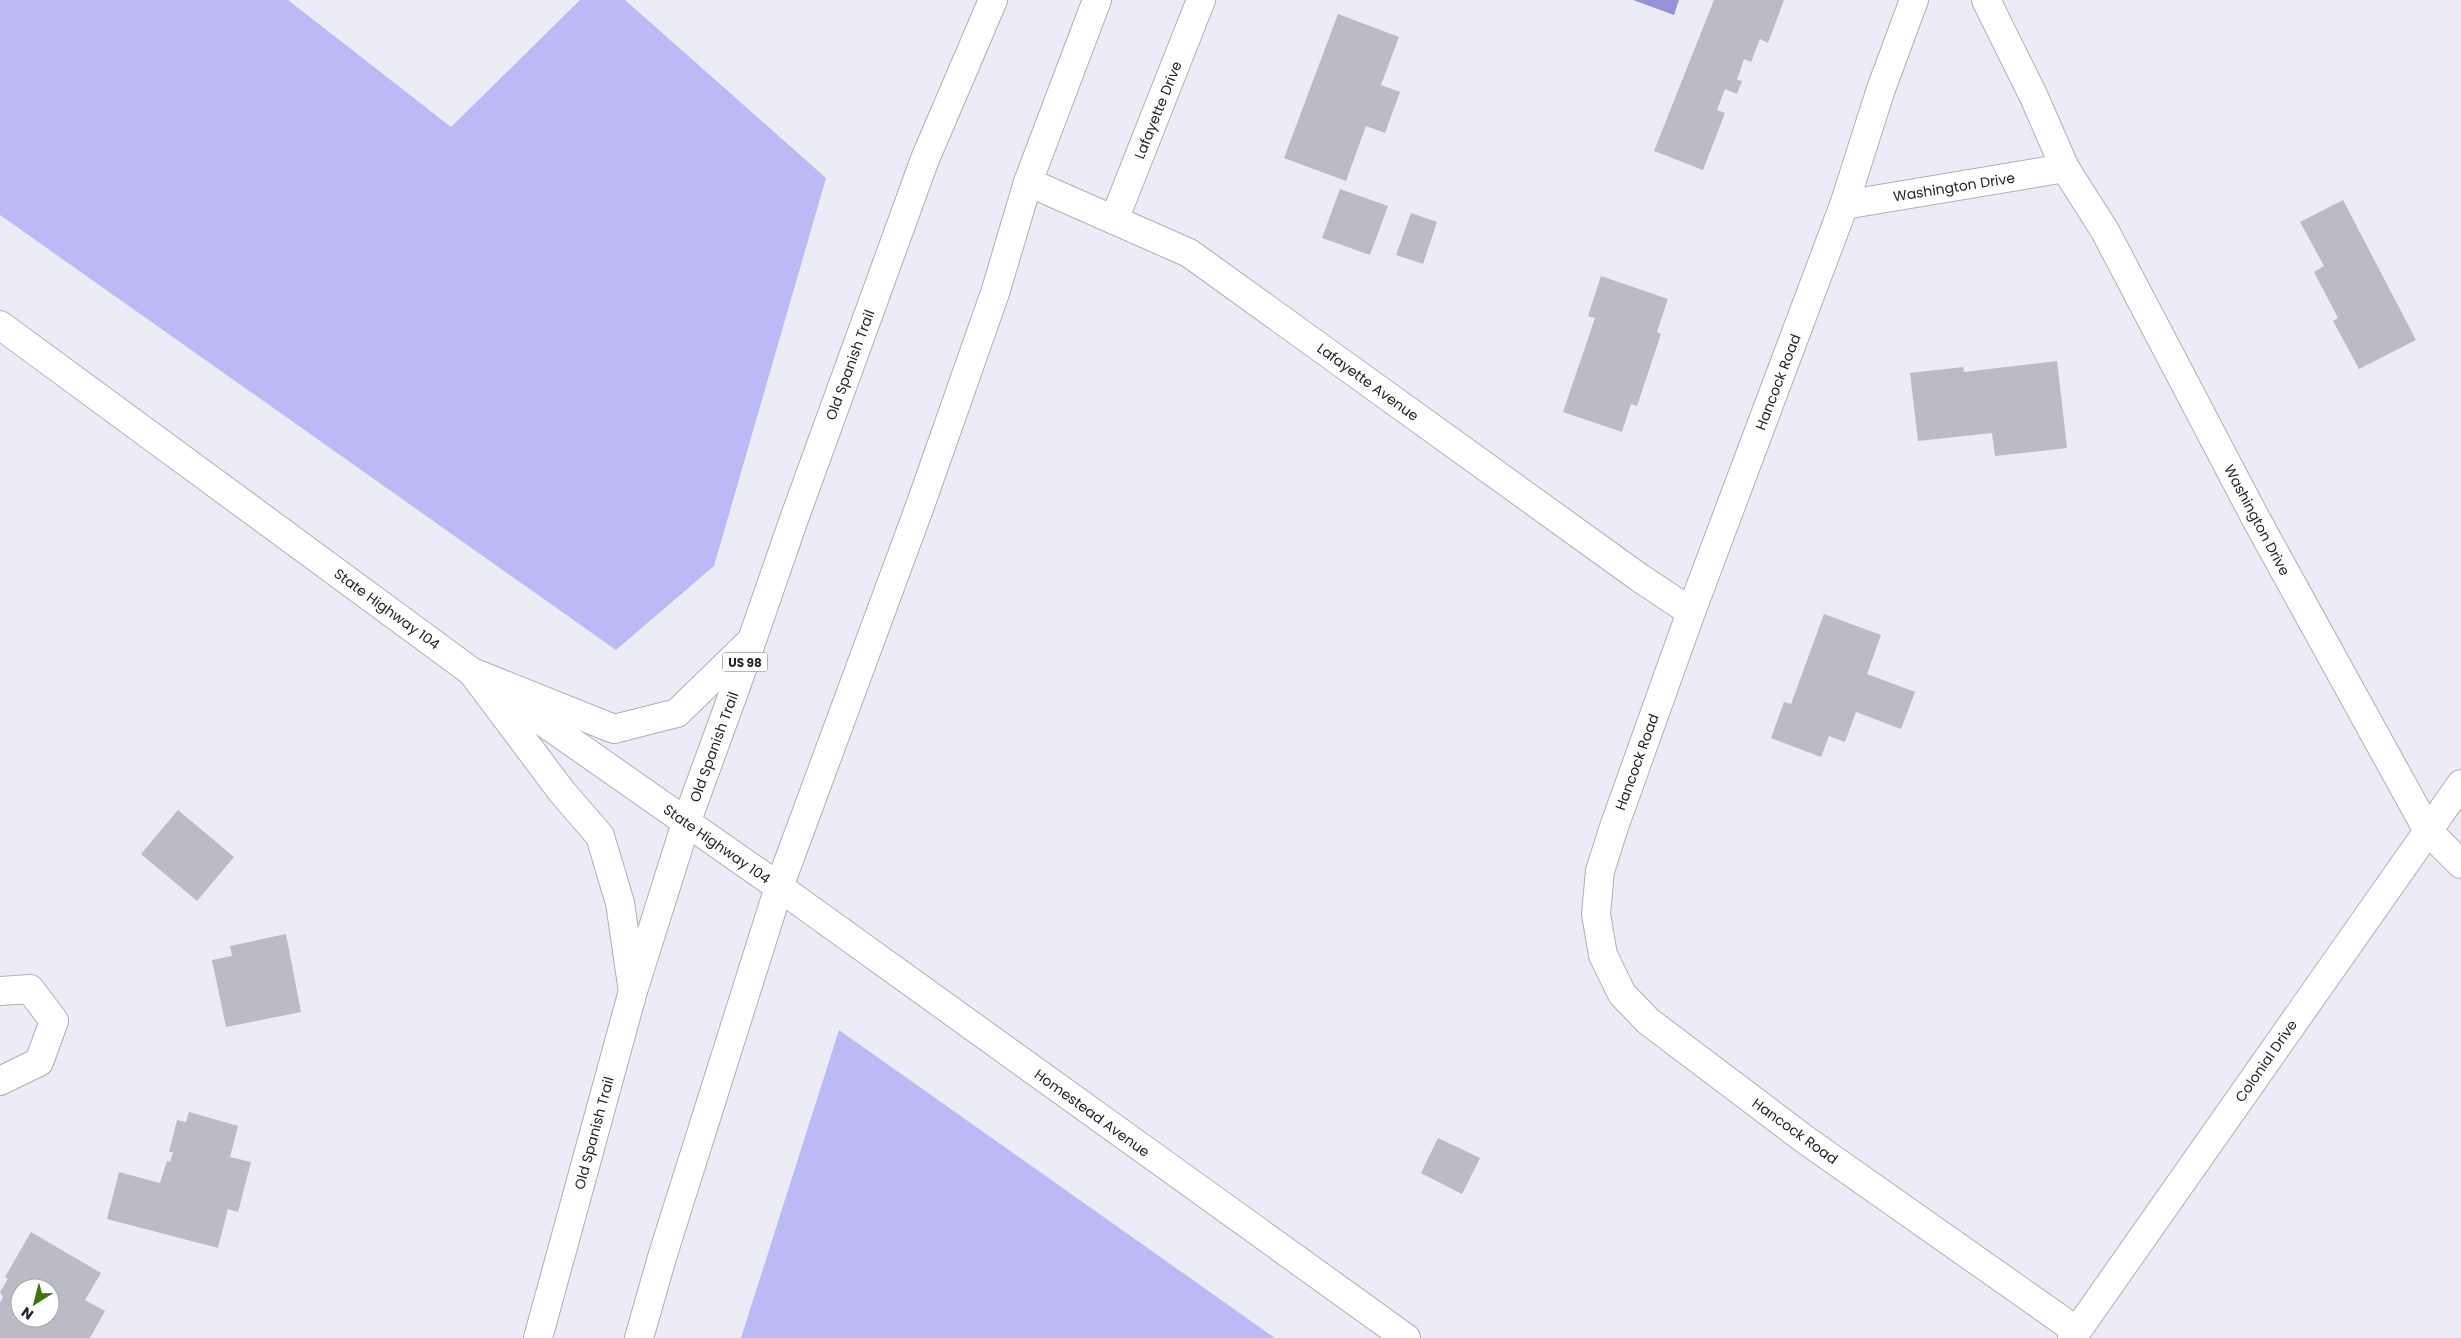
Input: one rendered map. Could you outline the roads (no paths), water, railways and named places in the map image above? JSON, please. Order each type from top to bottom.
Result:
[{"type":"street","name":"Old Spanish Trail","points":[[538,1338],[633,991],[686,823],[925,159],[993,0]]},
{"type":"street","points":[[639,1338],[663,1254],[779,887],[920,506],[995,293],[1028,182],[1097,0]]},
{"type":"street","name":"Lafayette Drive","points":[[1114,220],[1201,0]]},
{"type":"street","name":"Hancock Road","points":[[1914,0],[1881,89],[1844,205],[1691,612],[1614,827],[1600,871],[1596,914],[1603,955],[1622,994],[1648,1021],[1807,1141],[2074,1334]]},
{"type":"street","name":"Washington Drive","points":[[1986,0],[2034,97],[2065,168],[2105,231],[2256,520],[2428,830],[2461,864]]},
{"type":"street","name":"Washington Drive","points":[[1844,205],[2065,168]]},
{"type":"street","name":"Lafayette Avenue","points":[[1028,182],[1189,253],[1632,572],[1691,612]]},
{"type":"street","name":"State Highway 104","points":[[0,324],[472,672],[779,887]]},
{"type":"street","points":[[472,672],[614,729],[678,713],[752,640]]},
{"type":"street","points":[[472,672],[562,792],[600,836],[620,903],[633,991]]},
{"type":"street","name":"Colonial Drive","points":[[2074,1334],[2461,784]]},
{"type":"street","name":"Homestead Avenue","points":[[779,887],[1406,1338]]},
{"type":"street","points":[[0,991],[30,989],[54,1021],[39,1062],[0,1081]]}]
